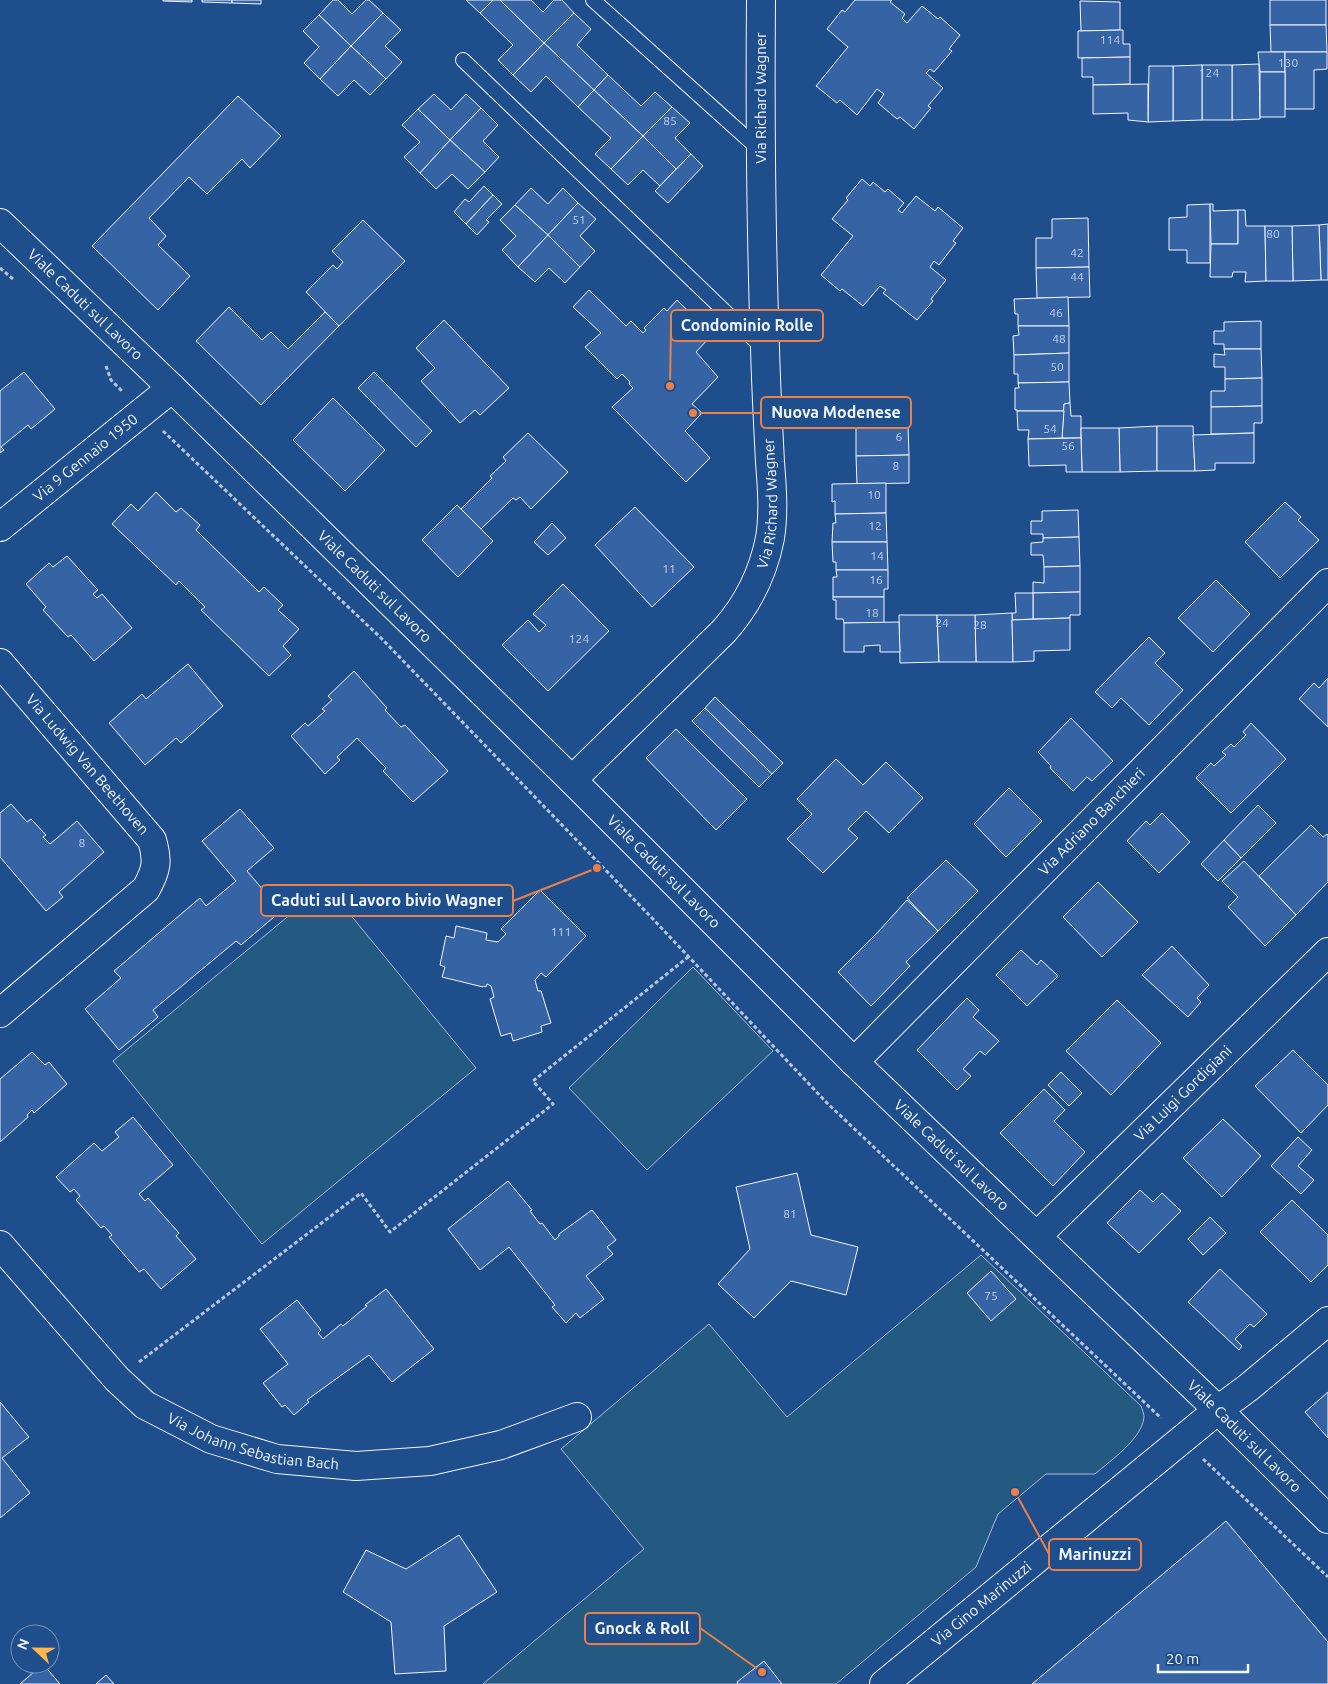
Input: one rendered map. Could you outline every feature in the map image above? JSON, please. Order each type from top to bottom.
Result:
[{"type":"street","name":"Via Richard Wagner","points":[[572,780],[724,632],[751,594],[765,559],[770,536],[772,506],[765,350],[760,151],[760,0]]},
{"type":"street","name":"Viale Caduti sul Lavoro","points":[[0,223],[172,388],[572,780],[854,1062],[1218,1410],[1328,1520]]},
{"type":"street","name":"Via 9 Gennaio 1950","points":[[0,527],[172,388]]},
{"type":"street","name":"Via Adriano Banchieri","points":[[854,1062],[1328,583]]},
{"type":"street","name":"Via Ludwig Van Beethoven","points":[[0,663],[152,840],[157,857],[155,872],[146,889],[0,1013]]},
{"type":"street","name":"Via Luigi Gordigiani","points":[[1037,1236],[1328,952]]},
{"type":"street","name":"Via Johann Sebastian Bach","points":[[0,1244],[117,1378],[145,1405],[211,1440],[277,1459],[346,1465],[430,1461],[501,1445],[576,1417]]},
{"type":"street","name":"Via Gino Marinuzzi","points":[[884,1684],[1328,1321]]},
{"type":"lane","points":[[593,0],[760,151]]},
{"type":"lane","points":[[463,60],[765,350]]},
{"type":"path","points":[[143,412],[382,639],[827,1103],[1328,1577]]},
{"type":"path","points":[[117,1378],[361,1193],[390,1232],[552,1104],[534,1081],[688,957]]},
{"type":"shaded area","points":[[326,885],[476,1068],[262,1244],[113,1061]]},
{"type":"shaded area","points":[[693,967],[773,1051],[647,1170],[569,1088]]},
{"type":"shaded area","points":[[981,1255],[1141,1406],[1144,1417],[1142,1425],[1132,1441],[1117,1456],[1095,1474],[1046,1474],[998,1514],[976,1567],[836,1684],[483,1684],[644,1549],[561,1449],[709,1324],[787,1417]]},
{"type":"building","points":[[192,0],[192,2],[163,1]]},
{"type":"building","points":[[202,0],[232,0],[232,3],[202,2]]},
{"type":"building","points":[[232,0],[261,0],[261,4],[232,3]]},
{"type":"building","points":[[333,0],[338,0],[352,14],[366,0],[369,0],[383,13],[351,46],[319,15]]},
{"type":"building","points":[[466,0],[493,0],[480,13]]},
{"type":"building","points":[[493,0],[500,0],[544,43],[513,75],[498,60],[513,45],[480,13]]},
{"type":"building","points":[[500,0],[531,0],[543,12],[554,0],[562,0],[574,13],[544,43]]},
{"type":"building","points":[[855,0],[892,0],[890,2],[905,14],[902,18],[907,23],[922,6],[938,19],[940,17],[960,35],[949,49],[952,51],[934,72],[930,69],[926,73],[943,88],[928,106],[931,108],[914,129],[900,117],[897,119],[878,103],[884,94],[877,89],[857,115],[840,100],[837,103],[816,86],[848,47],[827,29],[842,10],[845,12]]},
{"type":"building","points":[[1270,0],[1326,0],[1326,25],[1270,25]]},
{"type":"building","points":[[1080,1],[1120,2],[1120,30],[1081,31]]},
{"type":"building","points":[[383,13],[401,30],[385,46],[402,62],[386,79],[351,46]]},
{"type":"building","points":[[574,13],[591,29],[577,45],[608,75],[594,90],[544,43]]},
{"type":"building","points":[[319,15],[351,46],[320,79],[304,63],[319,47],[303,31]]},
{"type":"building","points":[[1270,25],[1326,25],[1327,52],[1271,52]]},
{"type":"building","points":[[1123,30],[1123,44],[1130,44],[1130,57],[1078,58],[1078,31]]},
{"type":"building","points":[[544,43],[594,90],[578,107],[546,76],[531,92],[513,75]]},
{"type":"building","points":[[351,46],[386,79],[370,95],[354,80],[338,96],[320,79]]},
{"type":"building","points":[[1258,52],[1285,52],[1285,72],[1260,72]]},
{"type":"building","points":[[1285,52],[1327,52],[1327,69],[1314,70],[1314,109],[1285,109]]},
{"type":"building","points":[[1130,57],[1130,84],[1093,85],[1093,77],[1082,77],[1082,58]]},
{"type":"building","points":[[1259,64],[1260,119],[1232,120],[1232,65]]},
{"type":"building","points":[[1202,65],[1232,65],[1232,120],[1202,120]]},
{"type":"building","points":[[1202,65],[1202,120],[1173,121],[1173,66]]},
{"type":"building","points":[[1149,66],[1173,66],[1173,121],[1148,122]]},
{"type":"building","points":[[1260,72],[1285,72],[1285,117],[1260,117]]},
{"type":"building","points":[[608,75],[641,106],[655,92],[672,107],[643,136],[594,90]]},
{"type":"building","points":[[1148,84],[1148,122],[1128,120],[1128,113],[1093,114],[1093,85]]},
{"type":"building","points":[[594,90],[643,136],[611,169],[595,154],[611,138],[578,107]]},
{"type":"building","points":[[434,94],[451,110],[466,94],[481,108],[450,140],[418,109]]},
{"type":"building","points":[[238,96],[281,136],[250,168],[242,159],[207,194],[189,177],[149,218],[166,236],[158,245],[190,276],[158,310],[92,246]]},
{"type":"building","points":[[672,107],[690,123],[675,138],[691,154],[676,169],[643,136]]},
{"type":"building","points":[[481,108],[498,125],[483,141],[499,157],[485,172],[450,140]]},
{"type":"building","points":[[418,109],[450,140],[420,173],[404,157],[420,142],[402,125]]},
{"type":"building","points":[[643,136],[676,169],[660,186],[643,170],[628,185],[611,169]]},
{"type":"building","points":[[450,140],[485,172],[468,189],[452,174],[436,189],[420,173]]},
{"type":"building","points":[[691,154],[703,166],[668,203],[655,191]]},
{"type":"building","points":[[862,179],[870,186],[873,182],[885,192],[888,189],[904,203],[898,210],[902,213],[916,196],[935,211],[938,207],[963,228],[953,241],[956,243],[939,265],[934,261],[930,267],[946,280],[931,299],[933,301],[917,320],[883,293],[886,290],[880,286],[863,306],[842,289],[840,291],[821,275],[853,236],[832,219]]},
{"type":"building","points":[[484,186],[493,195],[466,224],[454,212],[465,199],[469,202]]},
{"type":"building","points":[[531,188],[548,204],[563,188],[578,203],[548,235],[515,205]]},
{"type":"building","points":[[493,195],[502,204],[486,220],[489,222],[477,235],[466,224]]},
{"type":"building","points":[[578,203],[596,219],[580,236],[595,251],[580,267],[548,235]]},
{"type":"building","points":[[1210,204],[1210,263],[1187,263],[1187,250],[1169,250],[1169,218],[1187,217],[1187,205]]},
{"type":"building","points":[[1210,204],[1213,204],[1213,211],[1238,210],[1238,244],[1211,244]]},
{"type":"building","points":[[515,205],[548,235],[518,267],[502,250],[516,236],[500,220]]},
{"type":"building","points":[[1238,210],[1245,210],[1246,226],[1265,226],[1266,281],[1245,282],[1246,272],[1233,272],[1232,277],[1210,277],[1211,244],[1238,244]]},
{"type":"building","points":[[1088,218],[1089,267],[1036,268],[1036,238],[1052,238],[1052,219]]},
{"type":"building","points":[[363,220],[405,261],[339,326],[306,292],[333,265],[337,269],[343,262],[332,251]]},
{"type":"building","points":[[1328,224],[1328,280],[1321,280],[1319,225]]},
{"type":"building","points":[[1319,225],[1321,280],[1293,281],[1292,226]]},
{"type":"building","points":[[1265,226],[1292,226],[1293,281],[1266,281]]},
{"type":"building","points":[[548,235],[580,267],[565,283],[549,268],[535,282],[518,267]]},
{"type":"building","points":[[1089,267],[1090,297],[1037,298],[1036,268]]},
{"type":"building","points":[[589,290],[626,326],[631,321],[643,333],[646,330],[644,328],[664,308],[667,311],[677,300],[712,335],[696,352],[718,377],[692,404],[702,413],[685,431],[710,458],[686,482],[612,407],[633,388],[622,374],[617,379],[585,347],[601,333],[573,307]]},
{"type":"building","points":[[1068,297],[1069,326],[1018,326],[1018,314],[1015,314],[1014,299]]},
{"type":"building","points":[[229,307],[262,340],[271,332],[288,349],[325,312],[339,326],[261,405],[196,341]]},
{"type":"building","points":[[444,320],[509,388],[480,415],[475,410],[460,423],[421,381],[435,368],[416,348]]},
{"type":"building","points":[[1261,321],[1261,349],[1224,349],[1224,344],[1214,344],[1214,331],[1224,331],[1224,322]]},
{"type":"building","points":[[1018,326],[1069,326],[1069,353],[1014,355],[1013,336],[1019,335]]},
{"type":"building","points":[[1224,349],[1261,349],[1262,378],[1225,379],[1225,367],[1214,367],[1214,354],[1225,355]]},
{"type":"building","points":[[1069,353],[1069,382],[1018,383],[1018,374],[1014,374],[1014,355]]},
{"type":"building","points":[[24,372],[55,409],[31,429],[28,425],[1,447],[4,450],[0,453],[0,391]]},
{"type":"building","points":[[374,372],[432,431],[416,447],[358,388]]},
{"type":"building","points":[[1262,378],[1262,406],[1211,407],[1211,391],[1225,391],[1225,379]]},
{"type":"building","points":[[1069,382],[1070,403],[1064,404],[1064,411],[1015,410],[1015,388],[1019,388],[1018,383]]},
{"type":"building","points":[[333,398],[385,450],[345,491],[293,440]]},
{"type":"building","points":[[1070,403],[1071,416],[1081,416],[1081,438],[1062,438],[1064,404]]},
{"type":"building","points":[[1262,406],[1262,423],[1254,423],[1254,433],[1211,434],[1211,407]]},
{"type":"building","points":[[1017,411],[1064,411],[1062,438],[1028,439],[1029,430],[1018,430]]},
{"type":"building","points":[[856,425],[908,425],[909,455],[856,456]]},
{"type":"building","points":[[1157,426],[1157,471],[1120,472],[1119,428]]},
{"type":"building","points":[[1157,426],[1193,426],[1195,471],[1157,471]]},
{"type":"building","points":[[1081,428],[1119,428],[1120,472],[1082,472]]},
{"type":"building","points":[[528,433],[568,472],[531,509],[520,497],[516,500],[513,498],[481,529],[461,509],[506,461],[503,457]]},
{"type":"building","points":[[1254,433],[1254,463],[1215,463],[1215,470],[1195,471],[1193,435]]},
{"type":"building","points":[[1081,438],[1082,472],[1066,472],[1066,465],[1029,466],[1028,439]]},
{"type":"building","points":[[909,455],[909,483],[857,484],[856,456]]},
{"type":"building","points":[[886,483],[886,513],[835,514],[835,501],[832,502],[832,484]]},
{"type":"building","points":[[156,492],[176,512],[181,508],[200,525],[196,530],[259,592],[264,587],[283,605],[278,610],[299,629],[283,646],[291,655],[269,676],[201,610],[205,607],[179,581],[176,585],[112,524],[131,504],[138,511]]},
{"type":"building","points":[[1285,502],[1301,517],[1298,520],[1319,540],[1280,578],[1245,542]]},
{"type":"building","points":[[457,505],[493,541],[458,577],[422,540]]},
{"type":"building","points":[[635,507],[694,567],[652,607],[595,545]]},
{"type":"building","points":[[1078,510],[1079,537],[1043,538],[1043,534],[1031,534],[1031,521],[1042,521],[1042,511]]},
{"type":"building","points":[[886,513],[887,542],[832,542],[833,523],[836,523],[835,514]]},
{"type":"building","points":[[552,523],[566,538],[548,555],[534,542]]},
{"type":"building","points":[[1079,537],[1080,566],[1044,567],[1043,555],[1031,555],[1031,543],[1043,542],[1043,538]]},
{"type":"building","points":[[832,542],[887,542],[888,570],[836,570],[836,562],[833,562]]},
{"type":"building","points":[[67,556],[98,590],[93,594],[97,598],[102,594],[132,628],[94,661],[71,635],[68,637],[43,610],[46,607],[26,584],[49,563],[53,567]]},
{"type":"building","points":[[1080,566],[1080,592],[1033,593],[1033,582],[1044,583],[1044,567]]},
{"type":"building","points":[[836,570],[888,570],[888,589],[884,589],[884,597],[833,597],[833,577],[837,577]]},
{"type":"building","points":[[1216,580],[1250,614],[1213,652],[1178,618]]},
{"type":"building","points":[[563,584],[609,631],[548,691],[502,645],[528,620],[539,632],[546,625],[533,614]]},
{"type":"building","points":[[1080,592],[1080,615],[1070,615],[1070,618],[1033,619],[1033,593]]},
{"type":"building","points":[[1015,593],[1033,593],[1033,619],[1012,620],[1012,613],[1016,613]]},
{"type":"building","points":[[833,597],[884,597],[884,623],[844,623],[843,619],[836,619],[836,600],[833,600]]},
{"type":"building","points":[[1012,613],[1013,662],[976,662],[975,615]]},
{"type":"building","points":[[899,615],[937,615],[939,662],[900,663]]},
{"type":"building","points":[[937,615],[975,615],[976,662],[939,662]]},
{"type":"building","points":[[1070,618],[1070,650],[1034,651],[1034,661],[1013,662],[1012,620]]},
{"type":"building","points":[[899,622],[900,652],[880,652],[880,645],[864,646],[864,652],[844,652],[844,623]]},
{"type":"building","points":[[1149,637],[1165,653],[1155,663],[1183,690],[1149,725],[1121,698],[1112,708],[1095,692]]},
{"type":"building","points":[[188,664],[223,706],[181,743],[176,738],[145,765],[109,723],[142,694],[146,699]]},
{"type":"building","points":[[354,671],[387,708],[385,710],[401,727],[405,725],[448,771],[413,802],[383,771],[386,768],[357,738],[337,757],[340,760],[325,774],[291,736],[305,723],[308,726],[325,711],[322,709],[332,700],[328,696]]},
{"type":"building","points":[[1328,678],[1328,727],[1299,699],[1314,683],[1319,688]]},
{"type":"building","points":[[715,697],[783,763],[772,774],[705,708]]},
{"type":"building","points":[[705,708],[772,774],[759,787],[692,721]]},
{"type":"building","points":[[1071,718],[1113,761],[1092,781],[1087,777],[1073,791],[1050,768],[1051,766],[1038,752]]},
{"type":"building","points":[[1251,723],[1286,759],[1231,813],[1196,778],[1211,763],[1214,766],[1226,755],[1222,752],[1231,744],[1234,747],[1246,735],[1243,732]]},
{"type":"building","points":[[676,729],[747,799],[716,830],[646,758]]},
{"type":"building","points":[[836,759],[863,785],[886,762],[923,798],[889,833],[866,811],[848,829],[858,838],[823,873],[787,839],[812,814],[797,799]]},
{"type":"building","points":[[1009,788],[1042,821],[1006,857],[974,824]]},
{"type":"building","points":[[11,804],[27,822],[31,819],[46,835],[43,837],[50,844],[77,821],[104,852],[59,892],[63,897],[46,911],[0,857],[0,813]]},
{"type":"building","points":[[1258,805],[1276,823],[1241,858],[1224,840]]},
{"type":"building","points":[[240,809],[274,848],[247,871],[281,911],[241,945],[236,941],[153,1010],[158,1017],[119,1050],[85,1009],[121,978],[114,971],[200,898],[206,906],[236,881],[202,841]]},
{"type":"building","points":[[1162,813],[1190,842],[1159,873],[1127,841],[1146,821],[1150,825]]},
{"type":"building","points":[[1311,825],[1323,837],[1328,835],[1328,882],[1296,915],[1259,876]]},
{"type":"building","points":[[1224,840],[1241,858],[1218,881],[1201,864]]},
{"type":"building","points":[[946,860],[978,891],[938,931],[907,898]]},
{"type":"building","points":[[1244,861],[1296,915],[1265,946],[1228,907],[1238,897],[1222,881]]},
{"type":"building","points":[[1098,882],[1138,922],[1102,957],[1063,917]]},
{"type":"building","points":[[540,890],[586,936],[546,977],[541,973],[535,980],[538,991],[541,991],[551,1023],[541,1026],[542,1032],[513,1041],[511,1033],[501,1036],[490,999],[494,997],[491,986],[487,984],[486,987],[483,987],[442,977],[445,967],[440,965],[446,936],[454,938],[456,926],[487,933],[486,940],[498,942],[506,934],[501,929]]},
{"type":"building","points":[[907,900],[938,931],[906,962],[910,966],[871,1006],[838,972]]},
{"type":"building","points":[[1172,946],[1209,985],[1197,998],[1201,1002],[1188,1017],[1142,975]]},
{"type":"building","points":[[1021,950],[1037,965],[1041,960],[1058,976],[1027,1006],[996,975]]},
{"type":"building","points":[[967,998],[979,1010],[973,1017],[999,1041],[985,1055],[980,1051],[963,1069],[971,1076],[957,1090],[917,1050]]},
{"type":"building","points":[[1117,1000],[1161,1043],[1111,1095],[1066,1051]]},
{"type":"building","points":[[1293,1050],[1328,1085],[1328,1105],[1301,1133],[1255,1086]]},
{"type":"building","points":[[32,1052],[45,1065],[49,1062],[67,1084],[34,1113],[32,1110],[27,1115],[28,1117],[0,1142],[0,1079]]},
{"type":"building","points":[[1061,1072],[1082,1093],[1069,1106],[1048,1085]]},
{"type":"building","points":[[1044,1089],[1065,1110],[1054,1121],[1085,1152],[1053,1186],[1000,1133]]},
{"type":"building","points":[[133,1117],[173,1165],[139,1194],[145,1201],[148,1198],[179,1233],[176,1236],[196,1259],[161,1289],[144,1269],[139,1272],[109,1237],[112,1235],[104,1226],[101,1228],[76,1200],[80,1196],[74,1189],[70,1192],[56,1177],[94,1143],[102,1151],[119,1137],[115,1132]]},
{"type":"building","points":[[1223,1119],[1261,1156],[1222,1197],[1183,1158]]},
{"type":"building","points":[[1298,1137],[1312,1150],[1298,1166],[1314,1180],[1301,1194],[1271,1166]]},
{"type":"building","points":[[797,1173],[811,1235],[858,1247],[846,1295],[791,1281],[754,1318],[718,1284],[750,1249],[736,1187]]},
{"type":"building","points":[[508,1181],[532,1210],[530,1211],[540,1224],[542,1223],[555,1240],[559,1234],[592,1210],[616,1240],[607,1247],[613,1254],[586,1276],[604,1299],[580,1318],[576,1313],[566,1323],[552,1307],[555,1305],[509,1247],[480,1270],[448,1229]]},
{"type":"building","points":[[1140,1190],[1153,1202],[1162,1193],[1181,1211],[1139,1253],[1107,1223]]},
{"type":"building","points":[[1292,1200],[1328,1235],[1328,1265],[1311,1282],[1260,1232]]},
{"type":"building","points":[[1210,1217],[1226,1233],[1203,1255],[1188,1239]]},
{"type":"building","points":[[1220,1269],[1267,1314],[1254,1327],[1250,1324],[1235,1339],[1242,1346],[1239,1350],[1188,1302]]},
{"type":"building","points":[[991,1271],[1016,1299],[991,1321],[967,1293]]},
{"type":"building","points":[[386,1289],[434,1349],[392,1382],[369,1355],[307,1400],[309,1402],[294,1415],[285,1405],[282,1407],[263,1383],[288,1364],[260,1329],[297,1300],[321,1330],[318,1333],[323,1339],[341,1324],[343,1326],[367,1306],[365,1305]]},
{"type":"building","points":[[1328,1392],[1328,1438],[1305,1412]]},
{"type":"building","points":[[0,1402],[29,1437],[2,1458],[30,1493],[0,1518]]},
{"type":"building","points":[[1226,1521],[1328,1642],[1328,1684],[1032,1684]]},
{"type":"building","points":[[459,1535],[497,1592],[444,1626],[446,1671],[395,1674],[391,1622],[343,1592],[366,1550],[406,1569]]},
{"type":"building","points":[[764,1661],[782,1684],[738,1684],[737,1682]]},
{"type":"building","points":[[32,1674],[52,1674],[60,1684],[20,1684]]},
{"type":"building","points":[[106,1675],[114,1684],[96,1684]]},
{"type":"place","name":"Condominio Rolle","points":[[670,386]]},
{"type":"place","name":"Nuova Modenese","points":[[693,413]]},
{"type":"place","name":"Caduti sul Lavoro bivio Wagner","points":[[597,868]]},
{"type":"place","name":"Marinuzzi","points":[[1015,1492]]},
{"type":"place","name":"Gnock & Roll","points":[[762,1672]]}]
